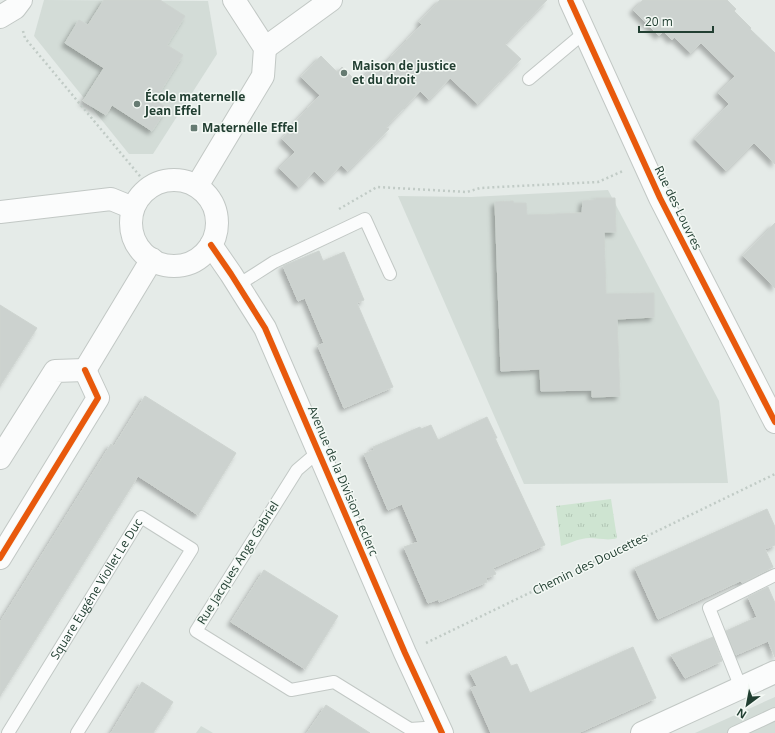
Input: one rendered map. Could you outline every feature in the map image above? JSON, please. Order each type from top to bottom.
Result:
[{"type":"street","points":[[197,186],[263,76],[265,48],[234,0]]},
{"type":"street","points":[[265,48],[331,0]]},
{"type":"street","name":"Rue des Louvres","points":[[570,0],[660,198],[775,422]]},
{"type":"street","points":[[173,179],[185,181],[197,186],[207,195],[214,206],[218,220],[216,233],[211,245],[202,256],[191,263],[178,266],[164,265],[152,259],[140,249],[133,237],[131,222],[134,208],[140,196],[149,187],[160,182],[173,179]]},
{"type":"street","points":[[0,212],[111,199],[134,208]]},
{"type":"street","name":"Avenue de la Division Leclerc","points":[[211,245],[265,328],[405,653],[440,730]]},
{"type":"street","points":[[85,370],[152,259]]},
{"type":"street","points":[[0,458],[55,371],[85,370]]},
{"type":"street","points":[[0,558],[98,398],[85,370]]},
{"type":"street","points":[[642,733],[775,672]]},
{"type":"lane","points":[[529,79],[585,32]]},
{"type":"lane","points":[[238,285],[274,262],[365,219],[390,274]]},
{"type":"lane","name":"Rue Jacques Ange Gabriel","points":[[318,452],[296,470],[196,631],[291,690],[334,682],[410,729],[440,730]]},
{"type":"lane","name":"Square Eugéne Viollet Le Duc","points":[[8,733],[141,517],[192,549],[77,733]]},
{"type":"lane","points":[[741,688],[709,608],[775,576]]},
{"type":"lane","points":[[734,733],[775,714]]},
{"type":"path","points":[[12,8],[25,38],[149,187]]},
{"type":"path","points":[[337,210],[377,188],[467,192],[480,188],[598,182],[644,162]]},
{"type":"shaded area","name":"École maternelle Jean Effel","points":[[44,0],[208,1],[217,54],[153,154],[129,154],[34,36]]},
{"type":"shaded area","points":[[608,190],[719,401],[728,483],[524,484],[398,196],[471,197]]},
{"type":"shaded area","points":[[775,697],[775,733],[695,733]]},
{"type":"shaded area","points":[[201,726],[208,730],[213,733],[196,733]]},
{"type":"green space","points":[[611,499],[617,538],[586,538],[561,546],[556,506]]},
{"type":"building","points":[[104,0],[160,0],[185,16],[167,45],[183,55],[155,100],[167,108],[152,131],[112,105],[106,115],[83,101],[104,68],[65,43],[79,20],[88,25]]},
{"type":"building","points":[[440,0],[547,0],[505,44],[521,59],[478,104],[450,78],[429,100],[420,91],[386,127],[389,129],[348,171],[341,165],[325,182],[314,171],[299,187],[279,168],[295,152],[282,139],[320,95],[301,77],[321,56],[337,72],[342,67],[358,83],[372,68],[376,73],[422,24],[419,22]]},
{"type":"building","points":[[643,0],[727,0],[736,9],[734,11],[751,28],[750,29],[775,53],[775,164],[754,143],[726,171],[695,139],[729,104],[718,93],[735,76],[701,43],[691,53],[674,37],[672,40],[663,31],[659,36],[633,10]]},
{"type":"building","points":[[596,198],[615,198],[616,232],[604,232],[606,294],[654,293],[654,317],[617,319],[620,396],[592,397],[592,390],[541,391],[540,369],[501,371],[495,202],[513,201],[514,203],[526,203],[527,215],[557,214],[582,213],[583,201],[595,200]]},
{"type":"building","points":[[775,223],[775,288],[743,256]]},
{"type":"building","points":[[319,251],[323,261],[344,252],[364,300],[357,303],[393,387],[344,408],[318,346],[324,343],[305,298],[298,301],[283,266]]},
{"type":"building","points":[[0,305],[37,328],[0,386]]},
{"type":"building","points":[[145,396],[236,453],[198,515],[138,476],[0,696],[0,622],[111,444],[114,446]]},
{"type":"building","points":[[487,417],[497,438],[495,438],[545,545],[493,568],[496,574],[486,578],[487,582],[439,602],[439,599],[428,603],[404,547],[418,542],[402,504],[388,510],[364,454],[374,450],[373,447],[420,427],[421,429],[431,425],[438,440]]},
{"type":"building","points":[[767,509],[775,527],[775,545],[765,549],[773,567],[742,583],[740,581],[658,619],[635,568]]},
{"type":"building","points":[[264,570],[338,616],[305,669],[231,622]]},
{"type":"building","points":[[768,587],[775,603],[775,657],[768,641],[736,655],[726,631],[757,617],[748,597]]},
{"type":"building","points":[[713,637],[722,661],[685,678],[671,655]]},
{"type":"building","points":[[633,647],[656,698],[578,733],[491,733],[471,688],[477,686],[470,672],[506,656],[511,666],[517,664],[530,693]]},
{"type":"building","points":[[142,682],[173,702],[153,733],[111,733]]},
{"type":"building","points":[[326,705],[370,733],[307,733]]},
{"type":"cycle path","points":[[570,0],[660,198],[775,422]]},
{"type":"cycle path","points":[[211,245],[265,328],[405,653],[442,733]]},
{"type":"cycle path","points":[[0,558],[98,398],[85,370]]},
{"type":"place","name":"Maison de justice et du droit","points":[[344,73]]},
{"type":"place","name":"École maternelle Jean Effel","points":[[137,104]]},
{"type":"place","name":"Maternelle Effel","points":[[194,128]]}]
